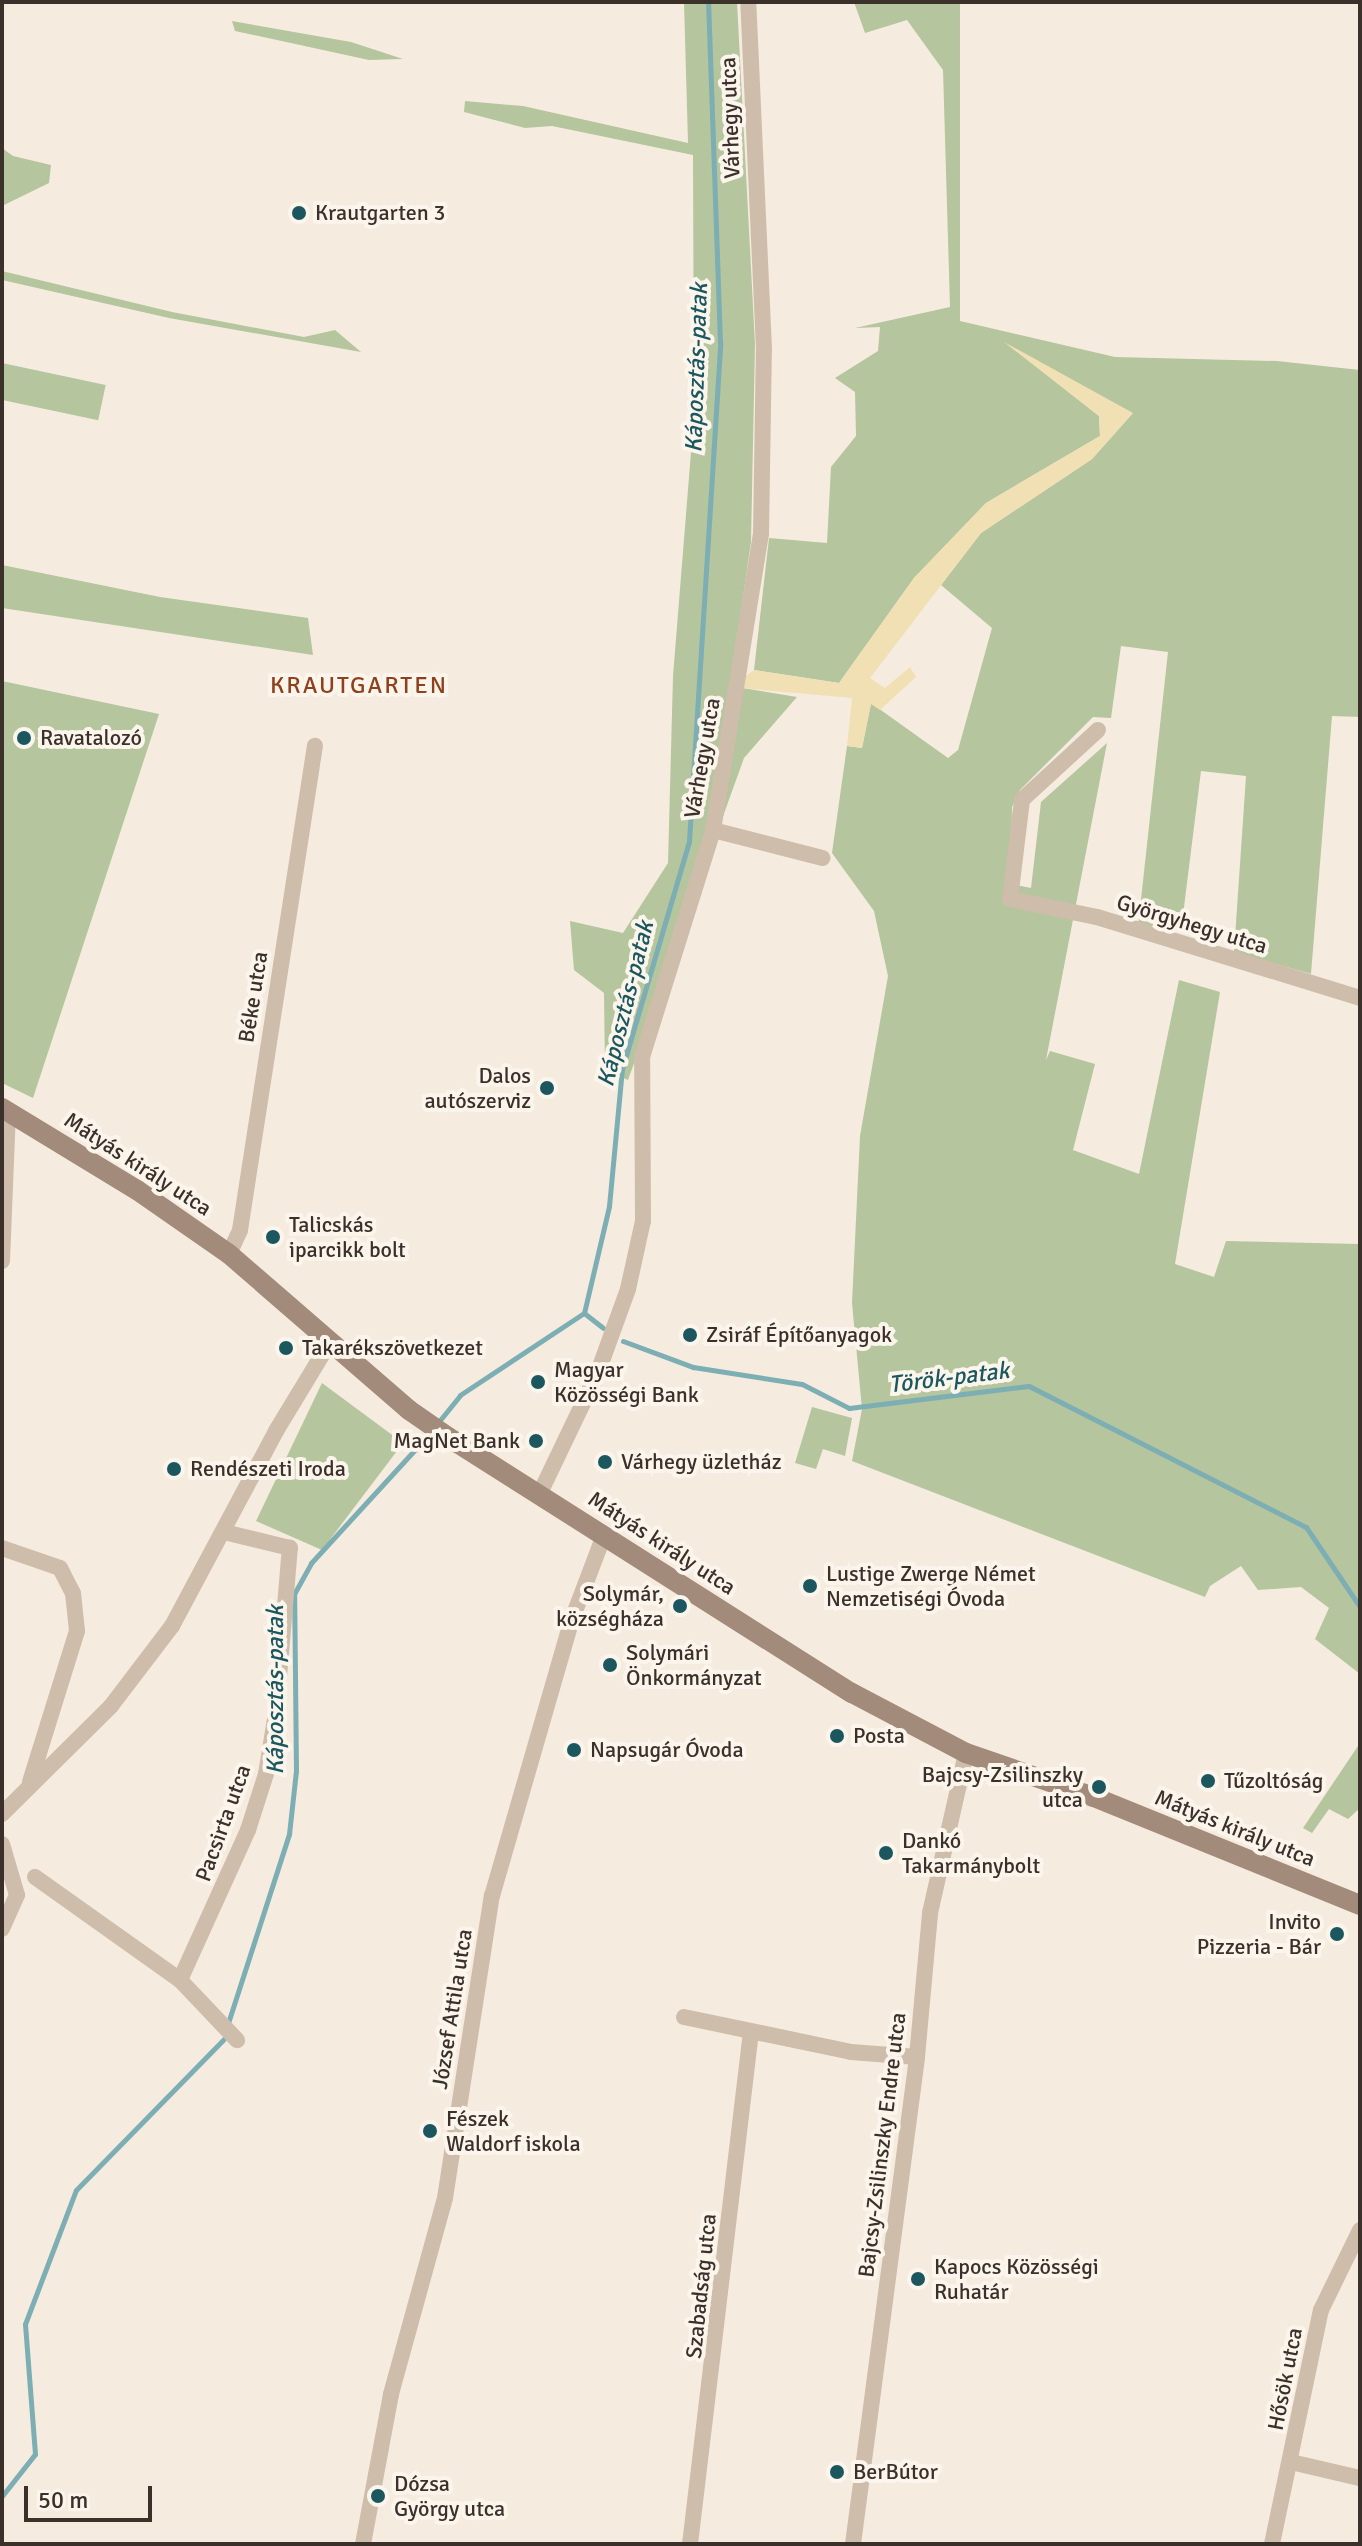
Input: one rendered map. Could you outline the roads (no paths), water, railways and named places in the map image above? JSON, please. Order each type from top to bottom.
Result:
[{"type":"main road","name":"Mátyás király utca","points":[[5,1110],[137,1190],[229,1254],[409,1410],[448,1437],[852,1693],[966,1753],[1094,1797],[1360,1905]]},
{"type":"street","name":"Várhegy utca","points":[[540,1493],[622,1315],[643,1221],[642,1057],[713,830],[761,534],[764,349],[748,2]]},
{"type":"street","name":"Györgyhegy utca","points":[[1098,730],[1022,800],[1010,899],[1097,917],[1360,998]]},
{"type":"street","name":"Béke utca","points":[[229,1254],[240,1230],[315,746]]},
{"type":"street","points":[[713,830],[822,858]]},
{"type":"street","points":[[2,1261],[5,1110]]},
{"type":"street","points":[[2,1814],[111,1706],[172,1626],[276,1431],[330,1342]]},
{"type":"street","name":"Pacsirta utca","points":[[180,1980],[248,1830],[266,1774],[276,1713],[290,1548],[224,1532]]},
{"type":"street","name":"József Attila utca","points":[[363,2544],[391,2394],[445,2198],[492,1896],[571,1622],[604,1535]]},
{"type":"street","points":[[2,1548],[60,1568],[73,1593],[77,1631],[28,1786]]},
{"type":"street","name":"Bajcsy-Zsilinszky Endre utca","points":[[853,2544],[917,2057],[930,1913],[966,1753]]},
{"type":"street","points":[[2,1844],[17,1895],[2,1929]]},
{"type":"street","points":[[35,1877],[180,1980],[237,2040]]},
{"type":"street","points":[[684,2017],[851,2052],[917,2057]]},
{"type":"street","name":"Szabadság utca","points":[[690,2544],[751,2032]]},
{"type":"street","name":"Hősök utca","points":[[1272,2544],[1321,2310],[1360,2230]]},
{"type":"street","points":[[1291,2462],[1360,2478]]},
{"type":"waterway","name":"Káposztás-patak","points":[[436,1425],[460,1395],[584,1313],[609,1206],[622,1069],[689,841],[720,343],[708,2]]},
{"type":"waterway","name":"Török-patak","points":[[584,1313],[603,1328]]},
{"type":"waterway","name":"Török-patak","points":[[623,1341],[693,1367],[802,1384],[849,1408],[1029,1386],[1306,1527],[1360,1607]]},
{"type":"waterway","name":"Káposztás-patak","points":[[228,2023],[289,1834],[296,1771],[294,1594],[311,1563],[430,1433]]},
{"type":"waterway","name":"Káposztás-patak","points":[[2,2496],[35,2454],[25,2324],[76,2190],[224,2039]]},
{"type":"place","name":"Krautgarten 3","points":[[299,213]]},
{"type":"place","name":"Ravatalozó","points":[[24,738]]},
{"type":"place","name":"Dalos autószerviz","points":[[547,1088]]},
{"type":"place","name":"Talicskás iparcikk bolt","points":[[273,1237]]},
{"type":"place","name":"Zsiráf Építőanyagok","points":[[690,1335]]},
{"type":"place","name":"Takarékszövetkezet","points":[[286,1348]]},
{"type":"place","name":"Magyar Közösségi Bank","points":[[538,1382]]},
{"type":"place","name":"MagNet Bank","points":[[536,1441]]},
{"type":"place","name":"Várhegy üzletház","points":[[605,1462]]},
{"type":"place","name":"Rendészeti Iroda","points":[[174,1469]]},
{"type":"place","name":"Lustige Zwerge Német Nemzetiségi Óvoda","points":[[810,1586]]},
{"type":"place","name":"Solymár, községháza","points":[[680,1606]]},
{"type":"place","name":"Solymári Önkormányzat","points":[[610,1665]]},
{"type":"place","name":"Posta","points":[[837,1736]]},
{"type":"place","name":"Napsugár Óvoda","points":[[574,1750]]},
{"type":"place","name":"Tűzoltóság","points":[[1208,1781]]},
{"type":"place","name":"Bajcsy-Zsilinszky utca","points":[[1099,1787]]},
{"type":"place","name":"Dankó Takarmánybolt","points":[[886,1853]]},
{"type":"place","name":"Invito Pizzeria - Bár","points":[[1337,1934]]},
{"type":"place","name":"Fészek Waldorf iskola","points":[[430,2131]]},
{"type":"place","name":"Kapocs Közösségi Ruhatár","points":[[918,2279]]},
{"type":"place","name":"BerBútor","points":[[837,2472]]},
{"type":"place","name":"Dózsa György utca","points":[[378,2496]]},
{"type":"district","name":"KRAUTGARTEN","points":[[359,686]]}]
